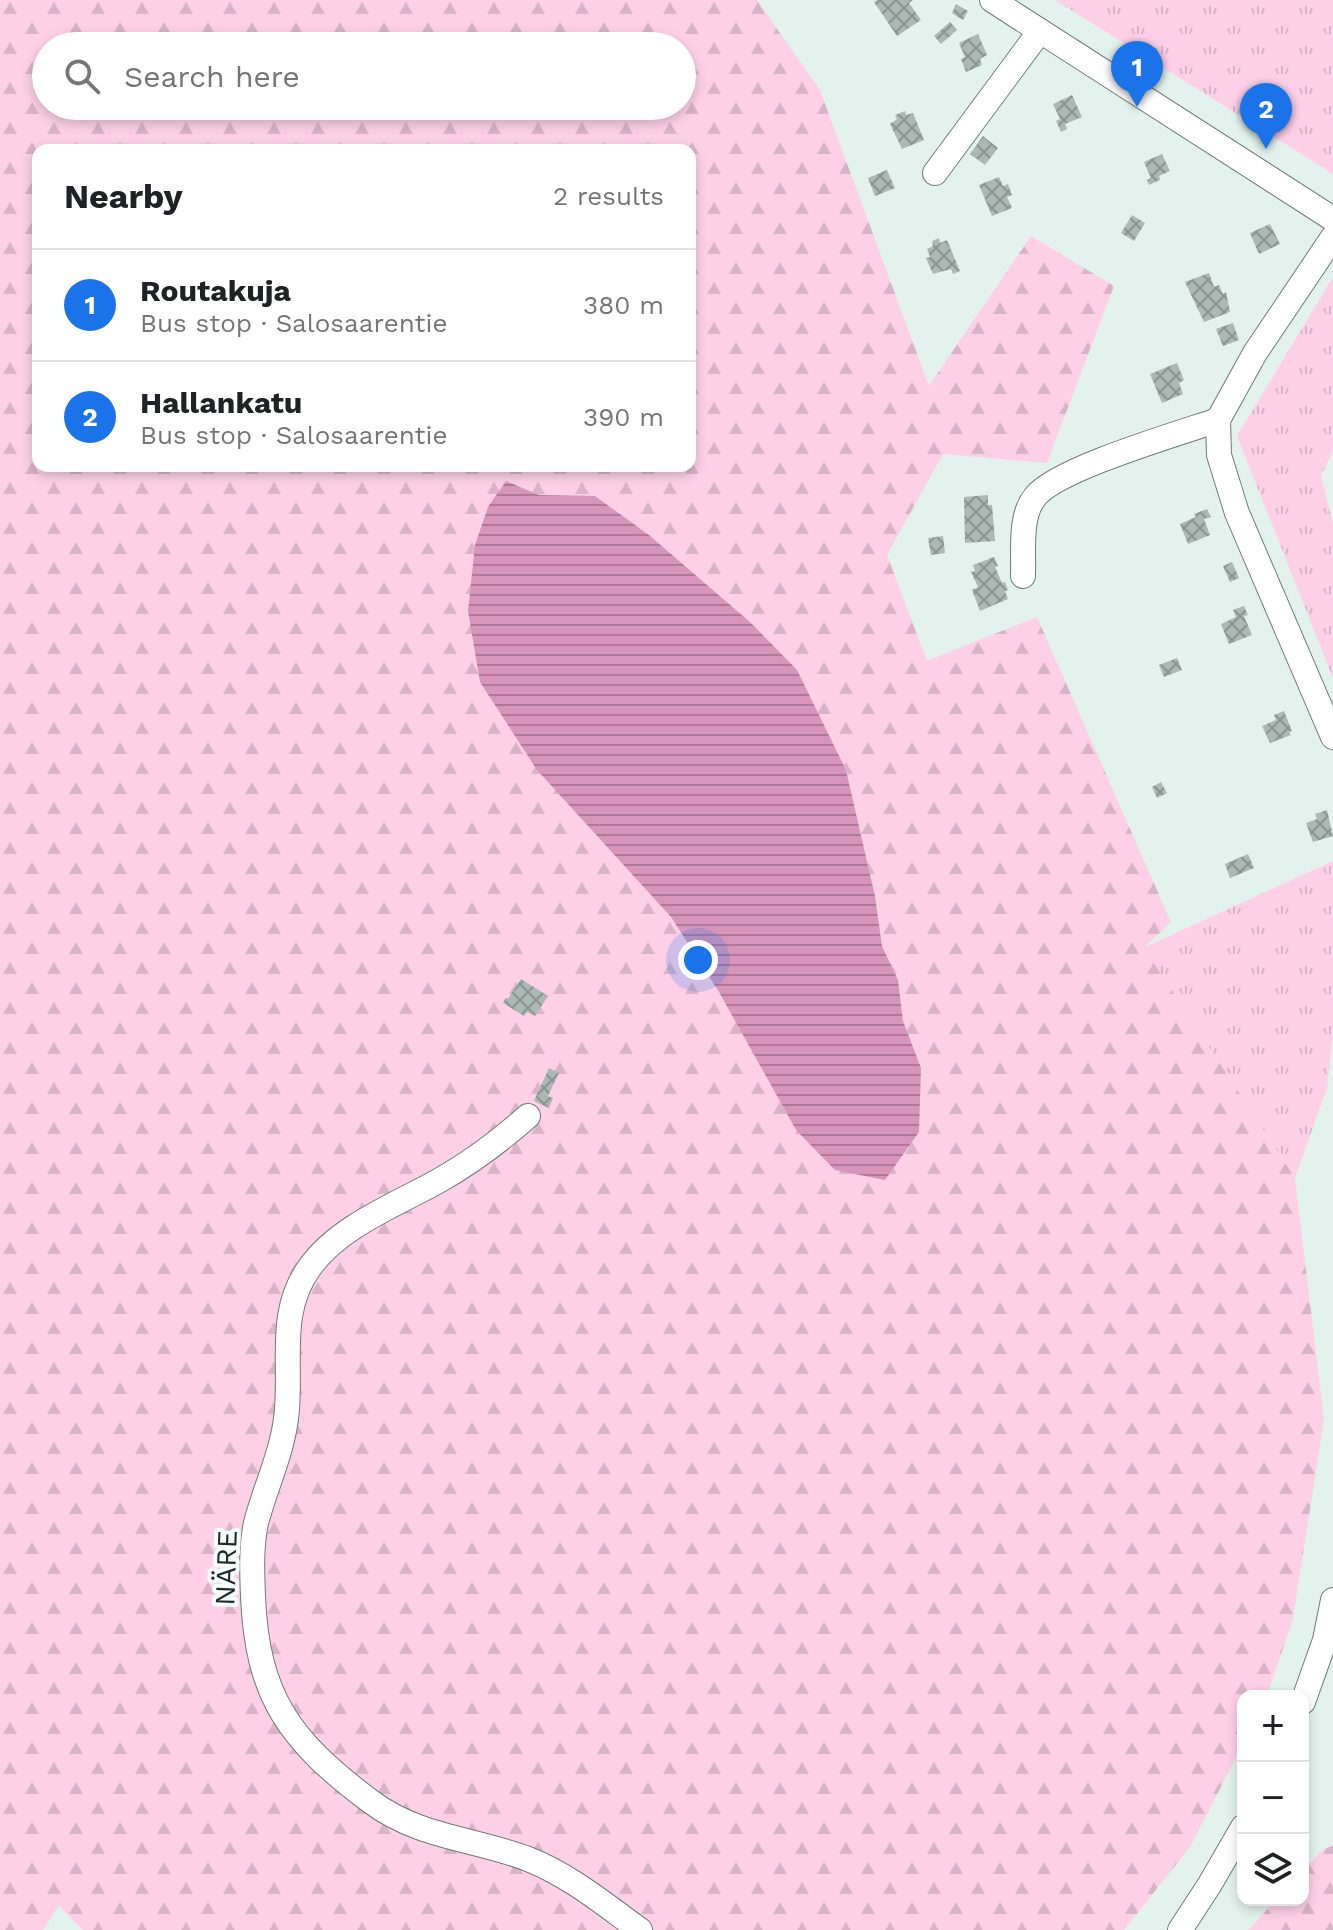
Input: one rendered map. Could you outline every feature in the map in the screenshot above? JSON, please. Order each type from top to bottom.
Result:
[{"type":"street","points":[[992,0],[1333,219]]},
{"type":"street","points":[[935,173],[1040,31]]},
{"type":"street","points":[[1333,237],[1255,353],[1218,420],[1219,455],[1237,513],[1333,737]]},
{"type":"street","points":[[1023,576],[1028,512],[1034,497],[1048,485],[1076,471],[1218,420]]},
{"type":"street","name":"NÄRE","points":[[528,1116],[462,1167],[360,1224],[319,1256],[303,1278],[292,1304],[287,1332],[285,1429],[252,1544],[255,1638],[264,1677],[282,1713],[312,1751],[367,1799],[418,1829],[506,1851],[543,1866],[577,1885],[640,1930]]},
{"type":"street","points":[[1307,1690],[1325,1640],[1333,1600]]},
{"type":"street","points":[[1180,1930],[1239,1834]]},
{"type":"green space","points":[[0,0],[757,0],[820,90],[929,386],[1031,236],[1114,286],[1047,463],[943,454],[887,555],[927,661],[1037,617],[1171,922],[1144,948],[1295,1178],[1324,1419],[1293,1619],[1269,1690],[1237,1690],[1237,1756],[1190,1847],[1124,1930],[83,1930],[59,1906],[43,1930],[0,1930]],"holes":[[[506,481],[539,495],[595,496],[649,535],[750,622],[797,671],[846,770],[875,896],[882,946],[898,980],[903,1021],[921,1068],[918,1099],[719,992],[671,917],[611,850]]]},
{"type":"green space","points":[[1055,0],[1333,0],[1333,174]]},
{"type":"green space","points":[[1333,277],[1333,451],[1321,476],[1333,524],[1333,678],[1237,436]]},
{"type":"green space","points":[[1333,861],[1333,1034],[1327,1088],[1295,1178],[1143,948]]},
{"type":"green space","points":[[1333,1845],[1333,1930],[1248,1930],[1270,1906],[1309,1906],[1309,1864],[1321,1851]]},
{"type":"shaded area","points":[[506,481],[539,495],[595,496],[649,535],[750,622],[797,670],[846,770],[875,896],[882,946],[898,980],[903,1021],[921,1068],[919,1132],[885,1180],[835,1170],[796,1130],[719,992],[671,917],[537,770],[480,682],[468,611],[475,545],[488,507]]},
{"type":"building","points":[[913,0],[909,3],[921,20],[897,36],[874,2]]},
{"type":"building","points":[[956,4],[968,11],[963,20],[952,13]]},
{"type":"building","points":[[950,22],[957,30],[941,44],[934,36]]},
{"type":"building","points":[[978,34],[987,55],[980,59],[982,65],[966,72],[961,59],[965,57],[959,43]]},
{"type":"building","points":[[1072,95],[1082,117],[1065,124],[1067,129],[1061,132],[1056,121],[1060,119],[1053,104]]},
{"type":"building","points":[[905,111],[906,115],[913,113],[924,140],[902,149],[890,124],[897,119],[895,115]]},
{"type":"building","points":[[983,136],[998,148],[985,165],[970,154]]},
{"type":"building","points":[[1162,154],[1170,171],[1149,185],[1147,180],[1151,178],[1144,162]]},
{"type":"building","points":[[887,170],[895,188],[875,196],[868,178]]},
{"type":"building","points":[[999,177],[1003,186],[1008,184],[1012,195],[1007,197],[1012,208],[992,216],[979,185]]},
{"type":"building","points":[[1132,215],[1145,223],[1134,241],[1121,233]]},
{"type":"building","points":[[1270,224],[1280,244],[1259,254],[1250,233]]},
{"type":"building","points":[[939,238],[940,243],[947,240],[960,271],[953,274],[951,269],[933,274],[926,258],[930,257],[927,249],[933,246],[932,241]]},
{"type":"building","points":[[1209,273],[1214,287],[1219,285],[1223,294],[1226,292],[1230,312],[1204,322],[1185,282]]},
{"type":"building","points":[[1233,323],[1239,340],[1223,346],[1216,329]]},
{"type":"building","points":[[1177,363],[1184,380],[1179,383],[1183,394],[1162,403],[1150,374]]},
{"type":"building","points":[[988,495],[988,505],[992,505],[995,541],[965,543],[964,497]]},
{"type":"building","points":[[1207,509],[1211,517],[1204,519],[1210,535],[1188,544],[1180,524]]},
{"type":"building","points":[[943,536],[945,553],[931,555],[928,538]]},
{"type":"building","points":[[994,557],[998,566],[995,567],[1008,590],[1005,591],[1008,599],[980,611],[972,590],[978,587],[971,572],[975,571],[973,565]]},
{"type":"building","points":[[1232,562],[1239,578],[1230,582],[1223,566]]},
{"type":"building","points":[[1244,606],[1248,615],[1244,616],[1252,635],[1229,644],[1221,624],[1236,617],[1233,610]]},
{"type":"building","points":[[1177,658],[1182,670],[1164,677],[1159,665]]},
{"type":"building","points":[[1284,711],[1291,735],[1270,743],[1262,726],[1276,720],[1274,715]]},
{"type":"building","points":[[1161,782],[1167,793],[1157,798],[1152,787]]},
{"type":"building","points":[[1327,810],[1333,836],[1313,842],[1306,823],[1317,819],[1315,814]]},
{"type":"building","points":[[1248,854],[1254,868],[1230,878],[1225,864]]},
{"type":"building","points":[[521,979],[548,996],[535,1016],[527,1012],[524,1016],[503,1003]]},
{"type":"building","points":[[549,1068],[559,1073],[548,1096],[553,1098],[549,1108],[534,1101]]},
{"type":"place","name":"Routakuja","points":[[1137,107]]},
{"type":"place","name":"Hallankatu","points":[[1266,149]]}]
